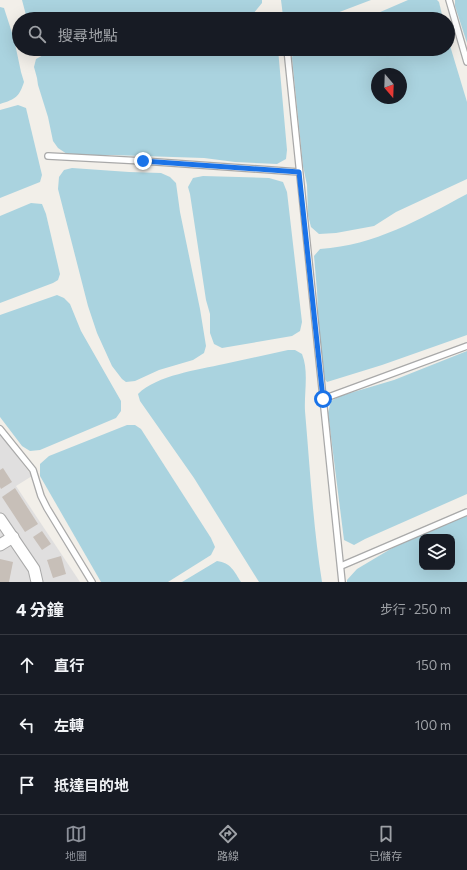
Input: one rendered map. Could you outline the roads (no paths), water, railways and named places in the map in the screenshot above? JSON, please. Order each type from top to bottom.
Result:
[{"type":"street","points":[[0,519],[34,569],[38,582]]},
{"type":"street","points":[[0,545],[13,537]]},
{"type":"lane","points":[[449,0],[452,12]]},
{"type":"lane","points":[[455,21],[467,62]]},
{"type":"lane","points":[[288,56],[342,582]]},
{"type":"lane","points":[[48,156],[299,172]]},
{"type":"lane","points":[[323,399],[467,346]]},
{"type":"lane","points":[[0,429],[33,470],[41,496],[47,508],[92,582]]},
{"type":"lane","points":[[340,566],[467,512]]},
{"type":"water","points":[[22,0],[262,0],[262,3],[255,12],[25,12]]},
{"type":"water","points":[[281,0],[371,0],[339,12],[282,12]]},
{"type":"water","points":[[408,0],[437,0],[441,12],[380,12]]},
{"type":"water","points":[[455,0],[467,0],[467,43],[455,6]]},
{"type":"water","points":[[0,7],[4,8],[12,33],[12,56],[18,56],[24,82],[16,97],[10,101],[0,104]]},
{"type":"water","points":[[42,56],[279,56],[287,150],[286,159],[277,164],[235,162],[204,158],[111,155],[85,156],[67,154],[58,148],[53,141],[34,67],[36,59]]},
{"type":"water","points":[[292,56],[453,56],[467,102],[467,179],[396,212],[374,226],[336,233],[319,234],[311,227],[308,215],[307,185],[303,166]]},
{"type":"water","points":[[18,105],[26,108],[42,175],[40,182],[0,198],[0,110]]},
{"type":"water","points":[[72,168],[161,173],[170,177],[176,183],[180,212],[200,309],[206,346],[204,353],[193,360],[159,370],[135,381],[126,382],[112,366],[97,333],[88,306],[58,189],[59,177],[64,170]]},
{"type":"water","points":[[203,176],[269,178],[283,182],[287,192],[302,322],[300,331],[292,336],[222,348],[214,344],[210,333],[210,314],[206,300],[188,187],[193,178]]},
{"type":"water","points":[[467,194],[467,335],[382,365],[327,382],[321,374],[314,256],[320,249],[340,247],[360,242],[396,230]]},
{"type":"water","points":[[31,203],[42,204],[46,214],[60,274],[58,280],[53,283],[0,303],[0,216]]},
{"type":"water","points":[[57,295],[64,298],[70,304],[81,331],[121,401],[121,411],[116,418],[40,450],[30,451],[22,446],[0,417],[0,315]]},
{"type":"water","points":[[288,350],[295,350],[302,354],[304,361],[306,382],[305,411],[314,518],[322,582],[259,582],[194,478],[140,401],[138,394],[156,382],[178,374]]},
{"type":"water","points":[[467,351],[467,494],[354,545],[344,540],[328,413],[331,401],[340,396],[394,380]]},
{"type":"water","points":[[127,425],[135,425],[141,429],[211,538],[215,547],[211,555],[168,582],[101,582],[40,476],[40,464],[49,456]]},
{"type":"water","points":[[467,510],[467,582],[347,582],[347,580],[357,569],[419,532]]},
{"type":"water","points":[[217,561],[229,566],[241,582],[182,582]]}]
